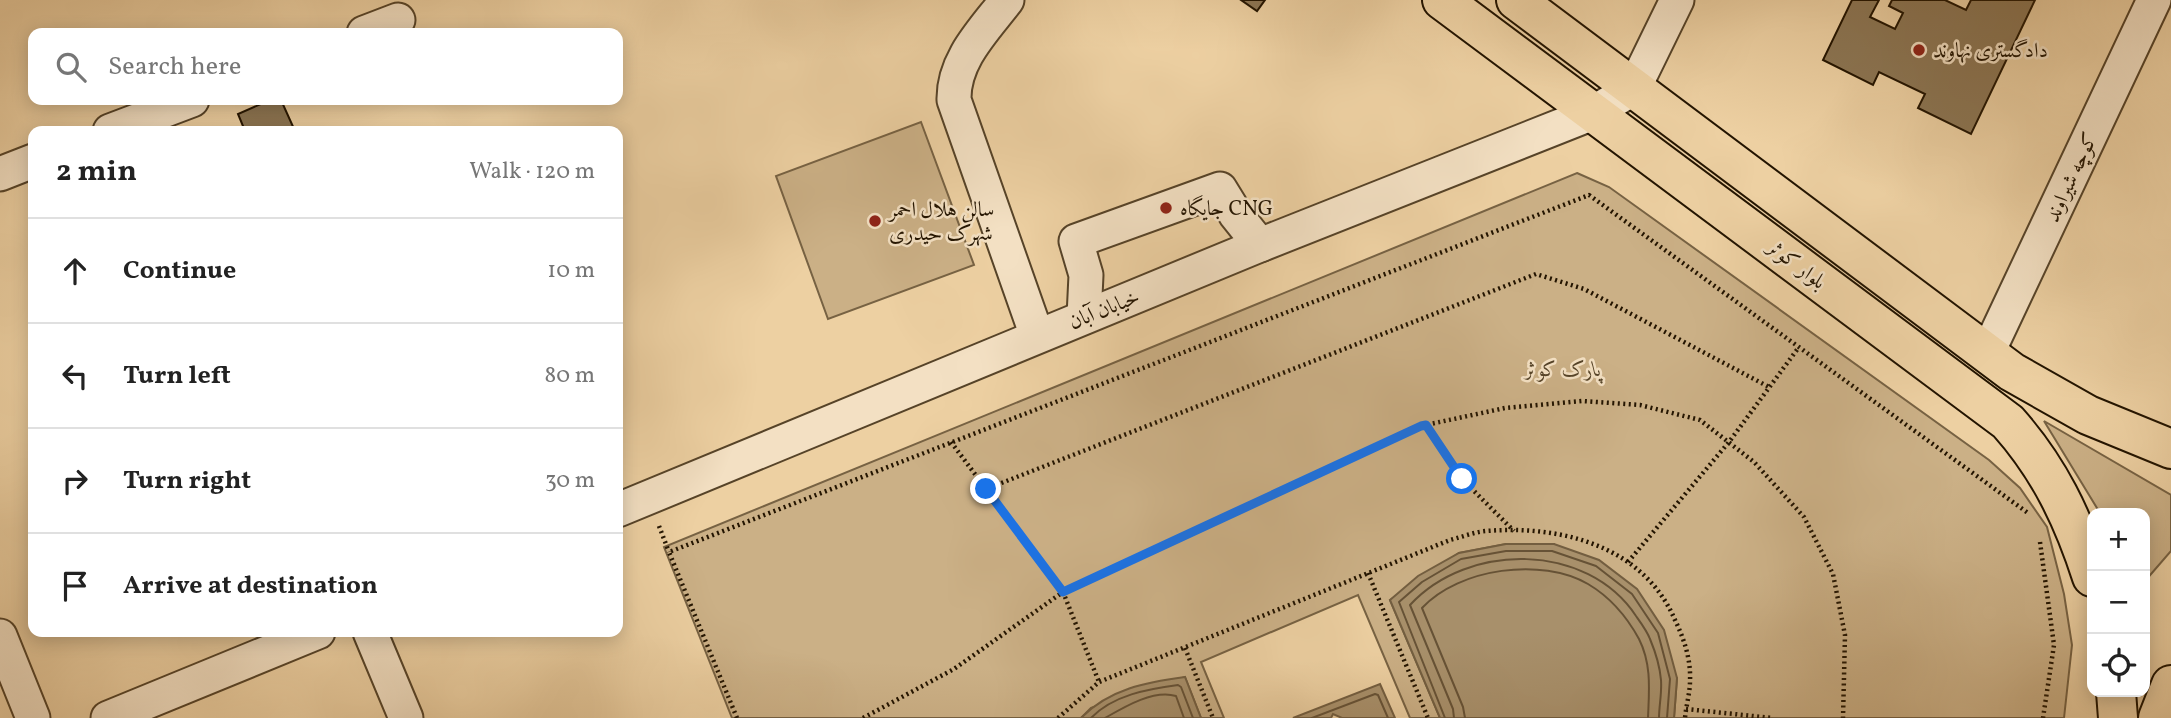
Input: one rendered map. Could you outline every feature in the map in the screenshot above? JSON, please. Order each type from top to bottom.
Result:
[{"type":"main road","name":"بلوار کوثر","points":[[1443,0],[2008,422],[2031,447],[2049,475],[2077,530],[2090,571]]},
{"type":"main road","name":"بلوار کوثر","points":[[1517,0],[2012,372],[2088,415],[2171,449]]},
{"type":"main road","points":[[2158,718],[2171,685]]},
{"type":"main road","points":[[2116,697],[2118,718]]},
{"type":"street","points":[[1007,0],[961,64],[954,84],[954,100],[1037,336]]},
{"type":"street","points":[[1634,88],[1677,0]]},
{"type":"street","name":"کوچه شیراوند","points":[[1987,354],[2154,0]]},
{"type":"street","points":[[377,28],[398,20]]},
{"type":"street","name":"خیابان آبان","points":[[623,508],[1260,245],[1593,113],[1634,88]]},
{"type":"street","points":[[129,126],[178,113]]},
{"type":"street","points":[[0,174],[28,163]]},
{"type":"street","points":[[1084,317],[1086,275],[1076,241],[1220,189],[1260,245]]},
{"type":"street","points":[[0,636],[33,718]]},
{"type":"street","points":[[108,718],[306,637]]},
{"type":"street","points":[[372,637],[406,718]]},
{"type":"path","points":[[737,718],[669,552],[1589,195],[2037,520]]},
{"type":"path","points":[[986,489],[1536,274],[1584,289],[1769,387]]},
{"type":"path","points":[[1628,562],[1729,442],[1799,347]]},
{"type":"path","points":[[863,718],[954,668],[1063,592],[1426,425],[1505,408],[1582,401],[1640,405],[1700,420],[1754,461],[1804,517],[1833,573],[1845,635],[1843,718]]},
{"type":"path","points":[[1426,425],[1462,479],[1514,531]]},
{"type":"path","points":[[951,442],[1063,592],[1099,682]]},
{"type":"path","points":[[1058,718],[1099,682],[1450,540],[1484,531],[1533,531],[1584,539],[1628,562],[1649,579],[1670,608],[1686,645],[1690,680],[1685,718]]},
{"type":"path","points":[[2039,533],[2054,645],[2043,718]]},
{"type":"path","points":[[1368,573],[1428,718]]},
{"type":"path","points":[[1185,648],[1213,718]]},
{"type":"path","points":[[1686,709],[1772,718]]},
{"type":"green space","name":"سالن هلال احمر شهرک حیدری","points":[[921,122],[974,265],[828,319],[776,176]]},
{"type":"green space","name":"پارک کوثر","points":[[1577,173],[1609,187],[1989,460],[2020,488],[2047,527],[2064,594],[2072,645],[2064,718],[1674,718],[1677,678],[1554,544],[1506,544],[1459,553],[1390,600],[1440,718],[1410,718],[1358,595],[1201,662],[1224,718],[1201,718],[1185,677],[1091,708],[1081,718],[732,718],[664,547]]},
{"type":"green space","points":[[2044,421],[2171,495],[2171,551],[2150,575],[2150,508],[2097,508]]},
{"type":"water","points":[[1506,544],[1554,544],[1599,560],[1637,589],[1664,630],[1677,678],[1674,718],[1440,718],[1390,600],[1418,576],[1459,553]]},
{"type":"water","points":[[1185,677],[1201,718],[1081,718],[1104,700],[1129,688]]},
{"type":"water","points":[[1380,684],[1395,718],[1342,718],[1333,714],[1331,718],[1293,718]]},
{"type":"building","points":[[1241,0],[1265,0],[1257,11]]},
{"type":"building","points":[[1852,0],[1879,0],[1870,17],[1895,29],[1903,13],[1889,6],[1892,0],[1945,0],[1966,10],[1971,0],[2035,0],[1971,134],[1918,108],[1925,94],[1879,72],[1873,85],[1823,60]]},
{"type":"building","points":[[259,105],[283,105],[293,126],[243,126],[238,114]]},
{"type":"place","name":"دادگستری نهاوند","points":[[1919,50]]},
{"type":"place","name":"جایگاه CNG","points":[[1166,208]]},
{"type":"place","name":"سالن هلال احمر شهرک حیدری","points":[[875,221]]},
{"type":"route","points":[[986,489],[1063,592],[1421,426],[1426,425],[1462,479]]}]
